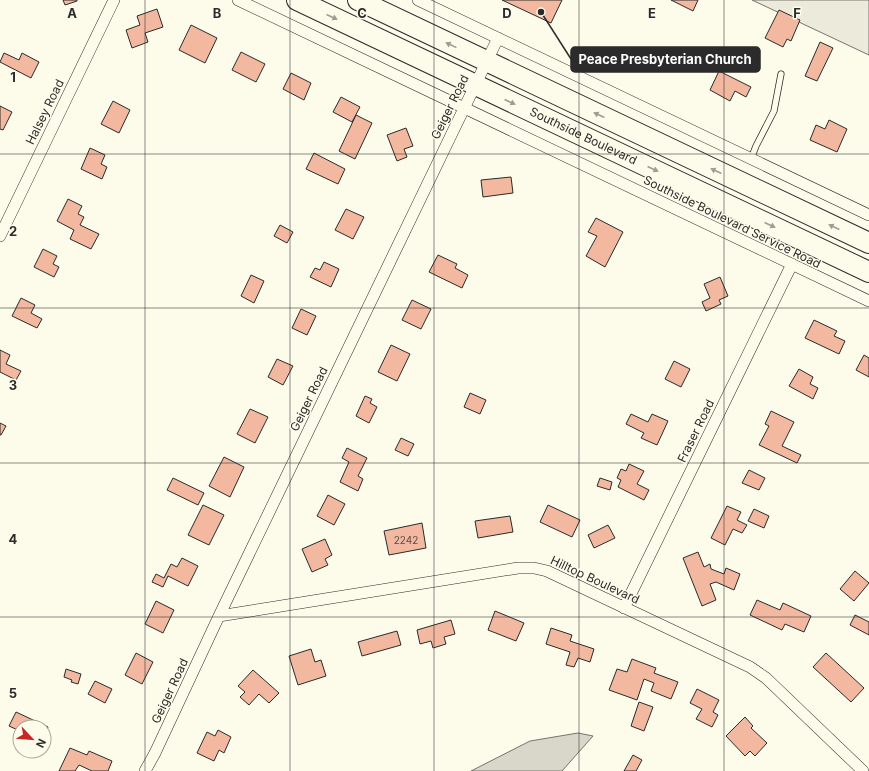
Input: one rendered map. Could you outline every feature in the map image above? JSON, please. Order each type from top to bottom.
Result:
[{"type":"highway","name":"Southside Boulevard","points":[[297,0],[869,272]]},
{"type":"highway","points":[[358,0],[869,243]]},
{"type":"street","name":"Halsey Road","points":[[0,236],[114,0]]},
{"type":"street","name":"Southside Boulevard Service Road","points":[[238,0],[869,301]]},
{"type":"street","points":[[418,0],[869,215]]},
{"type":"street","name":"Geiger Road","points":[[145,771],[498,38]]},
{"type":"street","name":"Fraser Road","points":[[624,608],[792,264]]},
{"type":"street","name":"Hilltop Boulevard","points":[[219,616],[518,568],[534,568],[547,571],[750,667],[766,678],[863,771]]},
{"type":"lane","points":[[751,159],[774,111],[781,74]]},
{"type":"shaded area","points":[[752,0],[869,0],[869,55]]},
{"type":"shaded area","points":[[578,733],[593,736],[562,771],[471,771],[530,741]]},
{"type":"building","points":[[63,0],[77,0],[77,1],[65,5]]},
{"type":"building","points":[[502,0],[562,0],[551,23]]},
{"type":"building","points":[[671,0],[698,0],[693,11]]},
{"type":"building","points":[[157,9],[163,27],[145,33],[148,42],[132,48],[126,30],[140,25],[137,16]]},
{"type":"building","points":[[779,10],[800,20],[791,41],[787,39],[783,47],[765,38]]},
{"type":"building","points":[[191,25],[217,38],[205,63],[179,50]]},
{"type":"building","points":[[820,42],[833,48],[817,81],[805,76]]},
{"type":"building","points":[[241,52],[265,64],[256,82],[232,70]]},
{"type":"building","points":[[4,53],[19,60],[22,53],[39,62],[31,78],[0,62]]},
{"type":"building","points":[[719,71],[751,87],[746,97],[735,91],[730,101],[710,90]]},
{"type":"building","points":[[291,73],[311,83],[304,100],[283,89]]},
{"type":"building","points":[[341,97],[360,107],[352,122],[333,112]]},
{"type":"building","points":[[113,101],[130,110],[119,133],[101,124]]},
{"type":"building","points":[[0,106],[12,112],[3,130],[0,129]]},
{"type":"building","points":[[356,115],[372,123],[355,159],[339,151]]},
{"type":"building","points":[[829,120],[847,129],[837,152],[810,140],[816,125],[825,129]]},
{"type":"building","points":[[406,128],[413,146],[404,149],[407,157],[397,161],[387,135]]},
{"type":"building","points":[[90,148],[105,155],[101,164],[107,167],[102,179],[81,169]]},
{"type":"building","points":[[314,153],[345,169],[338,184],[306,169]]},
{"type":"building","points":[[511,177],[513,193],[483,197],[481,180]]},
{"type":"building","points":[[68,199],[82,206],[78,214],[84,217],[80,225],[99,234],[91,249],[70,239],[74,230],[57,221]]},
{"type":"building","points":[[346,209],[364,217],[353,239],[335,230]]},
{"type":"building","points":[[596,218],[623,232],[605,267],[586,256],[597,236],[588,232]]},
{"type":"building","points":[[280,225],[293,232],[287,243],[274,236]]},
{"type":"building","points":[[43,249],[57,256],[53,264],[59,267],[54,277],[34,267]]},
{"type":"building","points":[[438,255],[457,264],[455,268],[468,275],[462,288],[429,272]]},
{"type":"building","points":[[324,262],[339,269],[331,287],[310,277],[315,268],[320,270]]},
{"type":"building","points":[[251,275],[264,281],[254,303],[241,296]]},
{"type":"building","points":[[720,277],[728,296],[719,300],[721,304],[706,311],[702,302],[710,298],[704,284]]},
{"type":"building","points":[[21,298],[35,305],[31,313],[42,319],[37,328],[12,316]]},
{"type":"building","points":[[412,300],[431,309],[421,329],[402,320]]},
{"type":"building","points":[[301,309],[316,316],[307,335],[292,328]]},
{"type":"building","points":[[814,320],[837,331],[834,336],[845,341],[839,354],[805,338]]},
{"type":"building","points":[[391,345],[410,354],[397,381],[378,372]]},
{"type":"building","points":[[0,350],[10,355],[6,364],[21,371],[16,380],[0,372]]},
{"type":"building","points":[[864,355],[869,358],[869,377],[856,370]]},
{"type":"building","points":[[277,359],[293,366],[283,385],[268,377]]},
{"type":"building","points":[[674,361],[690,369],[681,387],[665,379]]},
{"type":"building","points":[[799,369],[813,377],[810,384],[818,388],[813,399],[789,386]]},
{"type":"building","points":[[470,393],[486,400],[480,414],[464,407]]},
{"type":"building","points":[[365,396],[372,399],[370,403],[377,407],[369,423],[356,416]]},
{"type":"building","points":[[250,409],[268,417],[255,443],[237,434]]},
{"type":"building","points":[[771,411],[794,422],[782,446],[801,455],[797,463],[759,445],[769,426],[765,424]]},
{"type":"building","points":[[631,414],[648,422],[652,414],[668,421],[657,445],[641,438],[644,433],[626,424]]},
{"type":"building","points":[[0,423],[6,426],[1,435],[0,435]]},
{"type":"building","points":[[401,438],[414,444],[408,456],[395,450]]},
{"type":"building","points":[[347,448],[367,458],[358,476],[363,479],[358,491],[340,482],[349,462],[342,458]]},
{"type":"building","points":[[224,457],[244,467],[230,497],[209,486]]},
{"type":"building","points":[[629,464],[644,471],[637,484],[649,490],[644,500],[618,487],[621,480],[617,478],[621,469],[626,471]]},
{"type":"building","points":[[749,470],[765,478],[759,490],[742,483]]},
{"type":"building","points":[[173,478],[204,493],[198,505],[167,490]]},
{"type":"building","points":[[600,478],[612,482],[610,490],[597,486]]},
{"type":"building","points":[[328,495],[345,504],[334,525],[317,516]]},
{"type":"building","points":[[203,505],[224,515],[209,545],[188,535]]},
{"type":"building","points":[[548,505],[580,520],[572,537],[540,522]]},
{"type":"building","points":[[727,506],[741,512],[737,520],[747,525],[742,533],[733,529],[725,545],[711,538]]},
{"type":"building","points":[[754,509],[769,516],[764,528],[748,521]]},
{"type":"building","points":[[510,516],[513,532],[478,538],[475,521]]},
{"type":"building","points":[[422,523],[426,548],[389,555],[384,531]]},
{"type":"building","points":[[608,525],[615,538],[594,548],[588,535]]},
{"type":"building","points":[[325,539],[332,555],[325,559],[328,565],[312,572],[302,549]]},
{"type":"building","points":[[698,552],[704,567],[710,564],[711,569],[724,574],[726,568],[740,574],[734,590],[716,582],[710,584],[716,600],[702,606],[683,558]]},
{"type":"building","points":[[182,558],[198,566],[188,586],[168,576],[163,587],[152,582],[156,574],[164,578],[171,564],[177,567]]},
{"type":"building","points":[[855,571],[869,583],[854,601],[840,589]]},
{"type":"building","points":[[757,600],[780,610],[783,603],[811,616],[804,632],[785,624],[782,630],[750,615]]},
{"type":"building","points":[[156,601],[174,610],[163,633],[145,624]]},
{"type":"building","points":[[495,611],[524,623],[516,641],[488,630]]},
{"type":"building","points":[[855,615],[869,622],[869,635],[850,625]]},
{"type":"building","points":[[451,620],[455,634],[444,637],[446,644],[433,648],[431,641],[420,644],[417,630]]},
{"type":"building","points":[[551,628],[572,635],[570,641],[594,649],[590,662],[578,658],[574,667],[566,665],[570,652],[546,644]]},
{"type":"building","points":[[397,631],[401,645],[362,656],[358,642]]},
{"type":"building","points":[[311,649],[315,662],[321,660],[326,676],[298,685],[289,656]]},
{"type":"building","points":[[136,653],[153,662],[142,684],[125,675]]},
{"type":"building","points":[[826,653],[864,688],[851,702],[813,667]]},
{"type":"building","points":[[632,659],[656,668],[654,673],[678,682],[671,699],[651,691],[654,683],[644,679],[637,700],[609,690],[617,669],[627,672]]},
{"type":"building","points":[[66,669],[81,674],[78,684],[71,682],[72,680],[64,677]]},
{"type":"building","points":[[253,670],[279,693],[269,703],[259,694],[249,705],[240,697],[245,692],[238,686]]},
{"type":"building","points":[[95,681],[112,689],[105,703],[88,694]]},
{"type":"building","points":[[697,689],[719,700],[713,712],[718,715],[712,727],[696,719],[702,709],[690,703]]},
{"type":"building","points":[[639,702],[653,707],[644,731],[631,726]]},
{"type":"building","points":[[16,712],[31,719],[12,719]]},
{"type":"building","points":[[745,717],[753,726],[751,728],[767,743],[755,756],[750,751],[745,756],[726,736]]},
{"type":"building","points":[[12,720],[12,727],[9,726]]},
{"type":"building","points":[[218,730],[231,737],[224,753],[219,750],[214,761],[197,753],[207,732],[215,736]]},
{"type":"building","points":[[70,748],[87,755],[89,751],[112,761],[108,771],[92,771],[79,765],[75,771],[59,771]]},
{"type":"building","points":[[633,755],[642,760],[636,771],[624,771]]},
{"type":"place","name":"Peace Presbyterian Church","points":[[541,12]]}]
